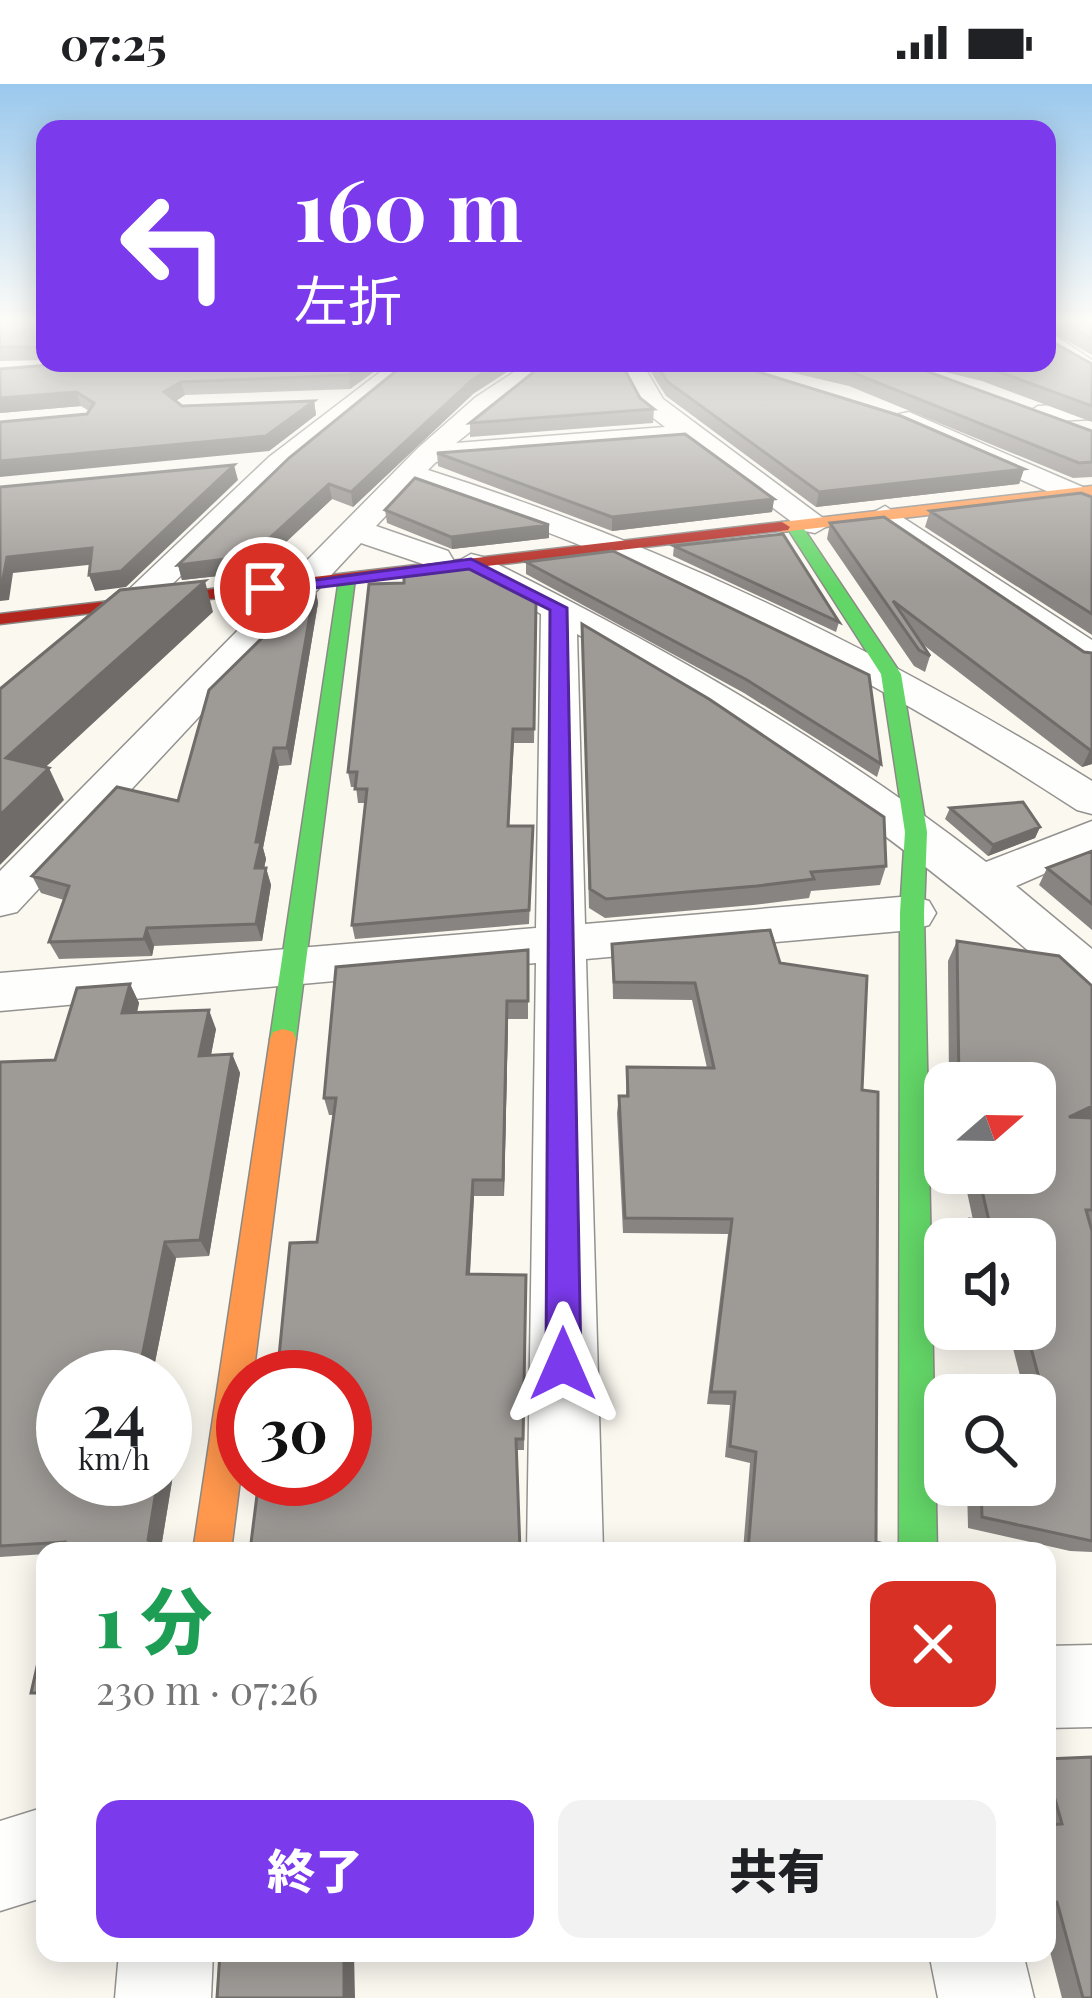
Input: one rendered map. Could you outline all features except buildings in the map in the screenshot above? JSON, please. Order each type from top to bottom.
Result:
[{"type":"street","points":[[133,604],[279,463],[342,410]]},
{"type":"street","points":[[0,900],[419,464],[477,410]]},
{"type":"street","points":[[662,410],[804,525],[891,674],[916,832],[912,913],[918,1542]]},
{"type":"street","points":[[895,410],[1087,495]]},
{"type":"street","points":[[1092,411],[1028,411],[1092,437]]},
{"type":"street","points":[[419,464],[690,433]]},
{"type":"street","points":[[232,467],[279,463]]},
{"type":"street","points":[[419,464],[627,546],[802,626],[891,674],[1092,800]]},
{"type":"street","points":[[0,619],[1087,495]]},
{"type":"street","points":[[886,515],[1092,657]]},
{"type":"street","points":[[359,531],[559,608],[787,742],[916,832],[1092,977]]},
{"type":"street","points":[[213,1542],[347,579]]},
{"type":"street","points":[[559,608],[565,1542]]},
{"type":"street","points":[[980,883],[1092,836]]},
{"type":"street","points":[[0,992],[912,913]]},
{"type":"street","points":[[1056,1687],[1092,1686]]},
{"type":"street","points":[[0,1866],[36,1855]]},
{"type":"street","points":[[163,1998],[165,1962]]},
{"type":"street","points":[[978,1962],[986,1998]]},
{"type":"traffic: fast","points":[[794,526],[891,674],[916,832],[912,913],[918,1542]]},
{"type":"traffic: fast","points":[[283,1039],[347,579]]},
{"type":"traffic: slow","points":[[782,527],[1092,491]]},
{"type":"traffic: slow","points":[[213,1542],[283,1039]]},
{"type":"traffic: jam","points":[[0,619],[782,527]]},
{"type":"route","points":[[265,588],[471,564],[559,608],[563,1364]]}]
